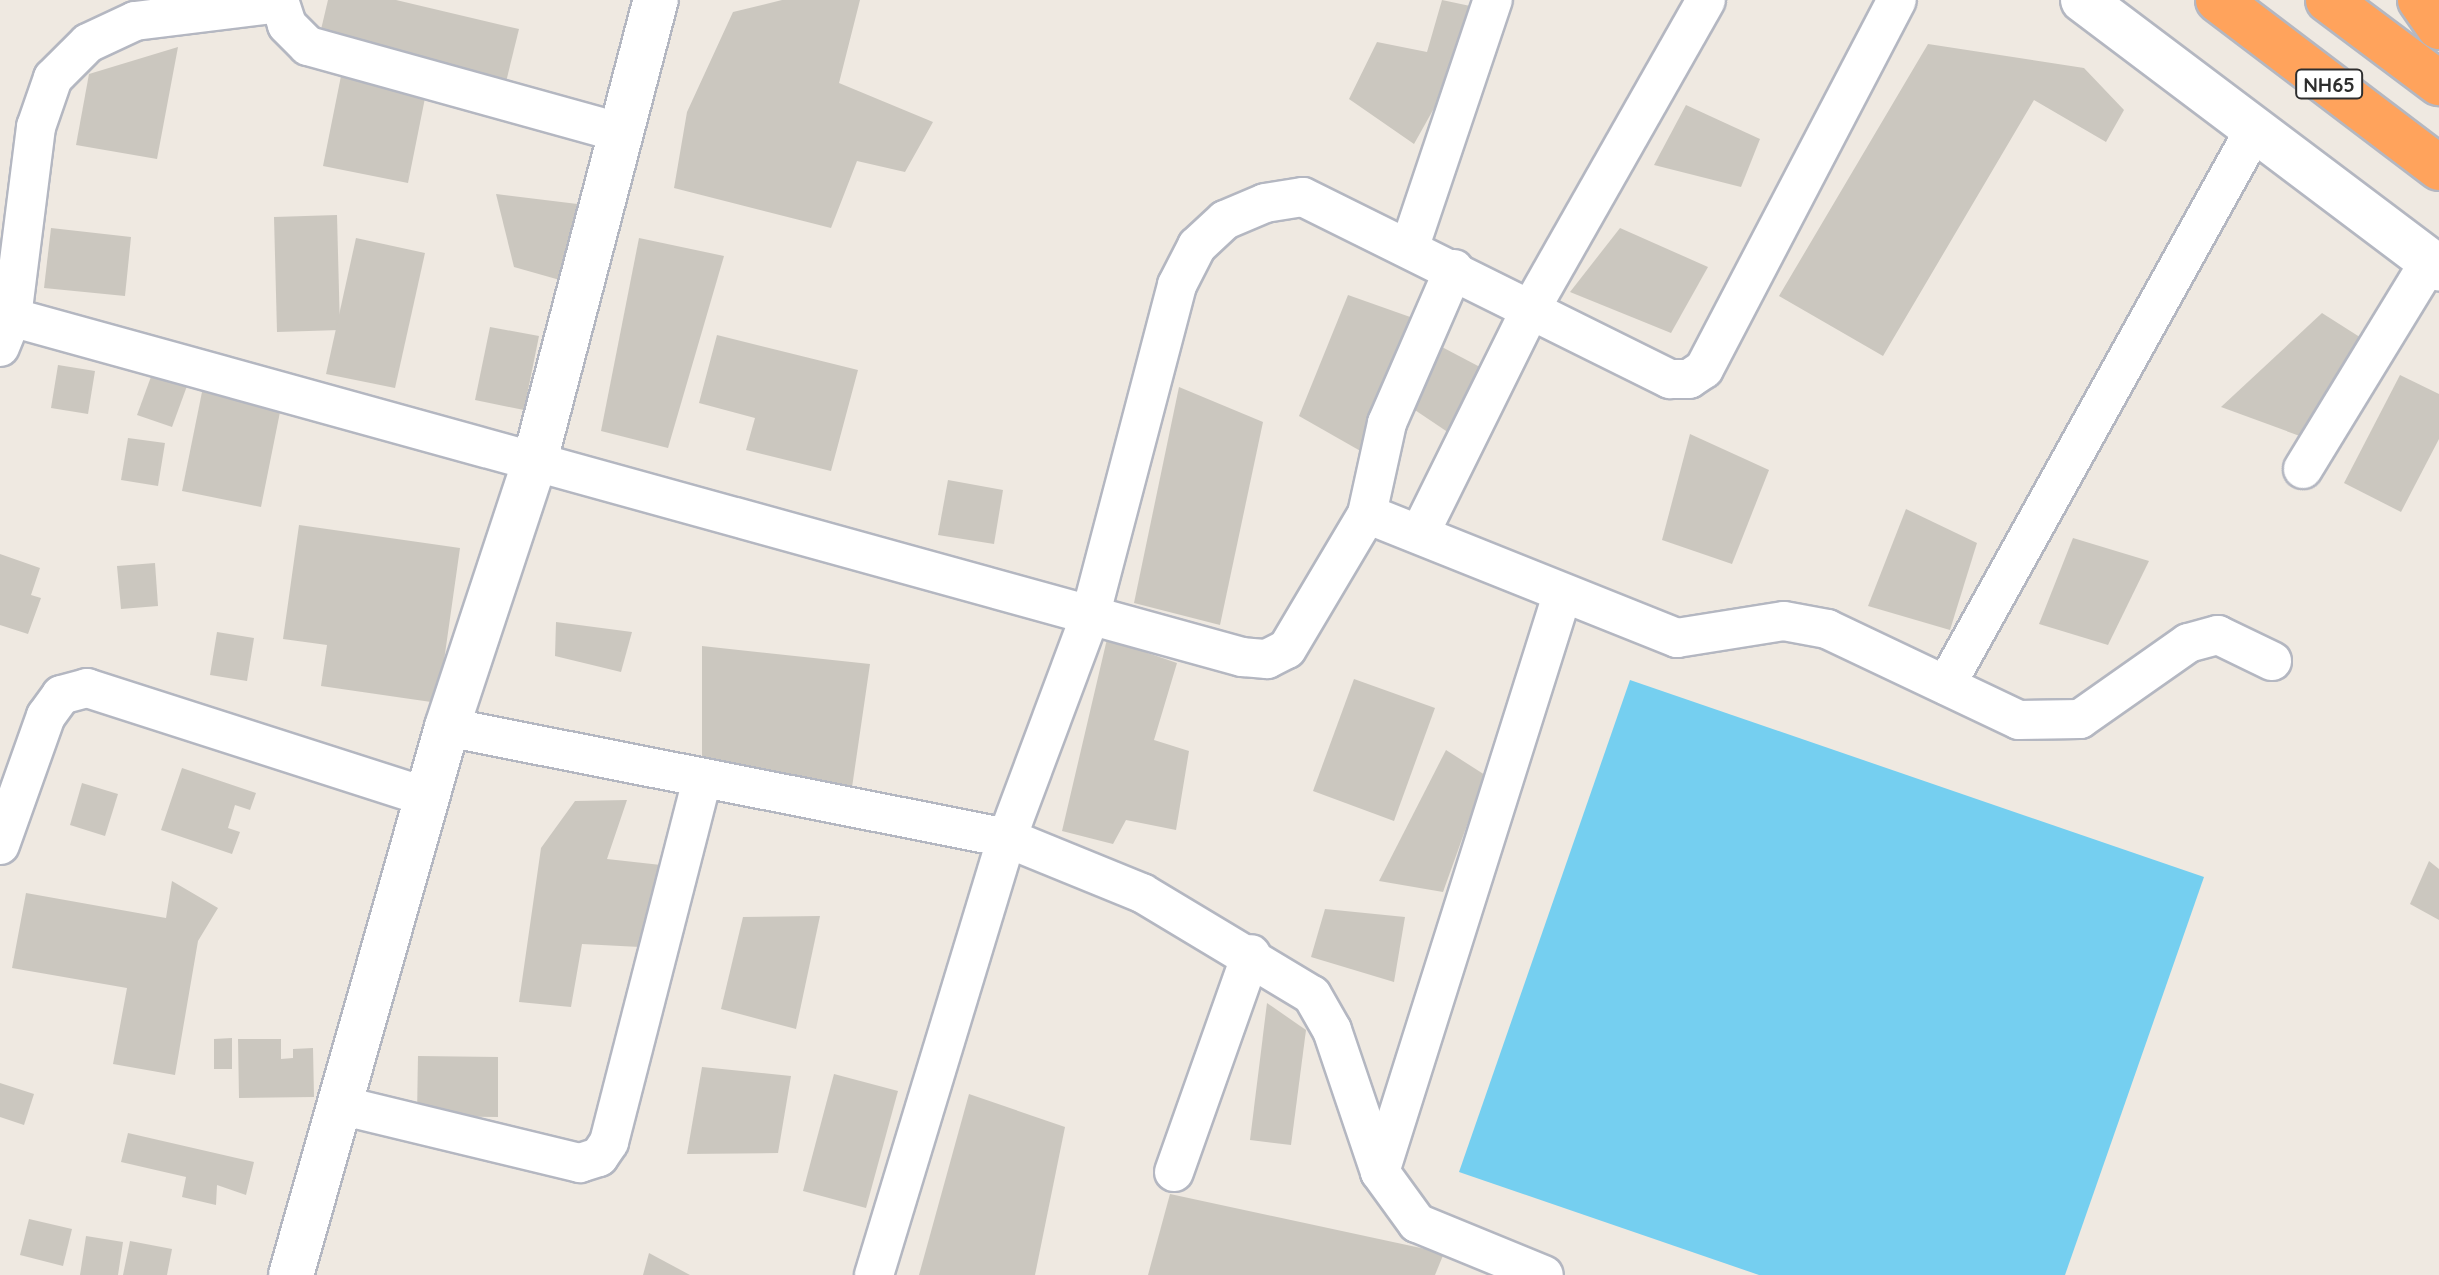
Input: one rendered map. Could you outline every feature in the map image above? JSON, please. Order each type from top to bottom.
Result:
[{"type":"highway","name":"NH65","points":[[2218,0],[2439,168]]},
{"type":"highway","points":[[2328,0],[2439,83]]},
{"type":"highway","points":[[2420,0],[2439,27]]},
{"type":"street","points":[[291,1275],[344,1106],[447,727],[534,464],[656,0]]},
{"type":"street","points":[[1410,246],[1493,0]]},
{"type":"street","points":[[1420,533],[1530,310],[1706,0]]},
{"type":"street","points":[[874,1275],[1007,838],[1091,613],[1177,285],[1197,246],[1225,220],[1265,203],[1303,197],[1410,246],[1670,379],[1704,369],[1897,0]]},
{"type":"street","points":[[2083,0],[2435,265],[2303,469]]},
{"type":"street","points":[[621,133],[308,46],[287,25],[279,1],[135,21],[88,43],[53,78],[36,127],[4,326],[1267,659],[1287,649],[1367,514],[1387,423],[1454,269]]},
{"type":"street","points":[[1946,685],[2255,129]]},
{"type":"street","points":[[1367,514],[1420,533],[1562,595],[1677,638],[1784,621],[1827,629],[2019,720],[2048,723],[2091,713],[2188,643],[2218,635],[2272,661]]},
{"type":"street","points":[[1380,1172],[1562,595]]},
{"type":"street","points":[[0,845],[46,716],[61,695],[87,688],[427,797]]},
{"type":"street","points":[[447,727],[702,780],[1007,838],[1142,893],[1251,954],[1312,995],[1332,1030],[1380,1172],[1417,1223],[1544,1275]]},
{"type":"street","points":[[344,1106],[580,1163],[599,1157],[609,1142],[702,780]]},
{"type":"street","points":[[1174,1172],[1251,954]]},
{"type":"water","points":[[1630,680],[2204,877],[2065,1275],[1759,1275],[1459,1172]]},
{"type":"building","points":[[328,0],[396,0],[519,29],[506,82],[319,38]]},
{"type":"building","points":[[782,0],[860,0],[839,83],[933,122],[905,172],[857,161],[831,228],[674,188],[687,112],[733,12]]},
{"type":"building","points":[[1442,0],[1489,10],[1414,144],[1349,99],[1377,42],[1427,52]]},
{"type":"building","points":[[1928,44],[2084,68],[2124,110],[2106,142],[2034,100],[1883,356],[1779,296]]},
{"type":"building","points":[[178,47],[157,159],[76,145],[89,74]]},
{"type":"building","points":[[342,71],[427,88],[408,183],[323,166]]},
{"type":"building","points":[[1686,105],[1760,139],[1741,187],[1654,165]]},
{"type":"building","points":[[496,194],[602,207],[581,286],[514,267]]},
{"type":"building","points":[[337,215],[340,330],[277,332],[274,217]]},
{"type":"building","points":[[51,228],[131,237],[125,296],[44,288]]},
{"type":"building","points":[[1620,228],[1708,267],[1671,333],[1570,292]]},
{"type":"building","points":[[356,238],[425,253],[395,388],[326,374]]},
{"type":"building","points":[[639,238],[724,256],[668,448],[601,431]]},
{"type":"building","points":[[1348,295],[1413,318],[1364,453],[1299,416]]},
{"type":"building","points":[[2322,313],[2377,348],[2319,443],[2221,407]]},
{"type":"building","points":[[490,327],[539,336],[524,410],[475,400]]},
{"type":"building","points":[[717,335],[858,370],[831,471],[746,450],[755,418],[699,403]]},
{"type":"building","points":[[1423,337],[1497,376],[1464,443],[1397,398]]},
{"type":"building","points":[[58,365],[95,371],[88,414],[51,408]]},
{"type":"building","points":[[152,374],[187,386],[172,427],[137,415]]},
{"type":"building","points":[[2400,375],[2439,394],[2439,439],[2401,512],[2344,483]]},
{"type":"building","points":[[203,387],[282,402],[261,507],[182,491]]},
{"type":"building","points":[[1179,387],[1263,422],[1220,625],[1134,603]]},
{"type":"building","points":[[1690,434],[1769,470],[1732,564],[1662,540]]},
{"type":"building","points":[[128,438],[165,443],[158,486],[121,480]]},
{"type":"building","points":[[948,480],[1003,490],[994,544],[938,535]]},
{"type":"building","points":[[1906,509],[1977,543],[1950,630],[1868,606]]},
{"type":"building","points":[[299,525],[460,548],[438,703],[321,686],[327,645],[283,639]]},
{"type":"building","points":[[2073,538],[2149,561],[2108,645],[2039,624]]},
{"type":"building","points":[[0,554],[40,568],[31,595],[41,598],[28,634],[0,625]]},
{"type":"building","points":[[155,563],[158,606],[121,609],[117,566]]},
{"type":"building","points":[[556,622],[632,632],[621,672],[555,656]]},
{"type":"building","points":[[217,632],[254,638],[247,681],[210,675]]},
{"type":"building","points":[[1107,639],[1177,663],[1154,740],[1189,751],[1176,830],[1126,820],[1113,844],[1062,831]]},
{"type":"building","points":[[702,646],[870,664],[849,808],[702,780]]},
{"type":"building","points":[[1354,679],[1435,708],[1394,821],[1313,791]]},
{"type":"building","points":[[1446,750],[1485,775],[1443,892],[1379,881]]},
{"type":"building","points":[[182,768],[256,793],[250,810],[235,805],[228,828],[240,832],[232,854],[161,830]]},
{"type":"building","points":[[82,783],[118,794],[105,836],[70,825]]},
{"type":"building","points":[[627,800],[607,859],[679,867],[659,948],[582,944],[571,1007],[519,1002],[541,848],[575,801]]},
{"type":"building","points":[[2429,861],[2439,869],[2439,920],[2410,904]]},
{"type":"building","points":[[172,881],[218,908],[198,941],[175,1075],[113,1064],[127,988],[12,968],[26,893],[166,918]]},
{"type":"building","points":[[1325,909],[1405,917],[1394,982],[1311,957]]},
{"type":"building","points":[[820,916],[796,1029],[721,1009],[743,917]]},
{"type":"building","points":[[1267,1003],[1306,1030],[1291,1145],[1250,1140]]},
{"type":"building","points":[[232,1038],[232,1069],[214,1069],[214,1039]]},
{"type":"building","points":[[238,1039],[281,1039],[281,1059],[293,1058],[293,1049],[313,1048],[314,1097],[239,1098]]},
{"type":"building","points":[[418,1056],[498,1057],[498,1117],[417,1116]]},
{"type":"building","points":[[702,1067],[791,1076],[778,1153],[687,1154]]},
{"type":"building","points":[[834,1074],[898,1091],[866,1208],[803,1191]]},
{"type":"building","points":[[0,1083],[34,1094],[24,1125],[0,1117]]},
{"type":"building","points":[[969,1094],[1065,1127],[1035,1275],[919,1275]]},
{"type":"building","points":[[128,1133],[254,1162],[246,1195],[217,1185],[216,1205],[182,1197],[186,1177],[121,1162]]},
{"type":"building","points":[[1170,1194],[1444,1253],[1435,1275],[1148,1275]]},
{"type":"building","points":[[29,1219],[72,1229],[63,1266],[20,1255]]},
{"type":"building","points":[[86,1236],[123,1242],[118,1275],[80,1275]]},
{"type":"building","points":[[130,1241],[172,1249],[167,1275],[123,1275]]},
{"type":"building","points":[[649,1253],[690,1275],[643,1275]]}]
